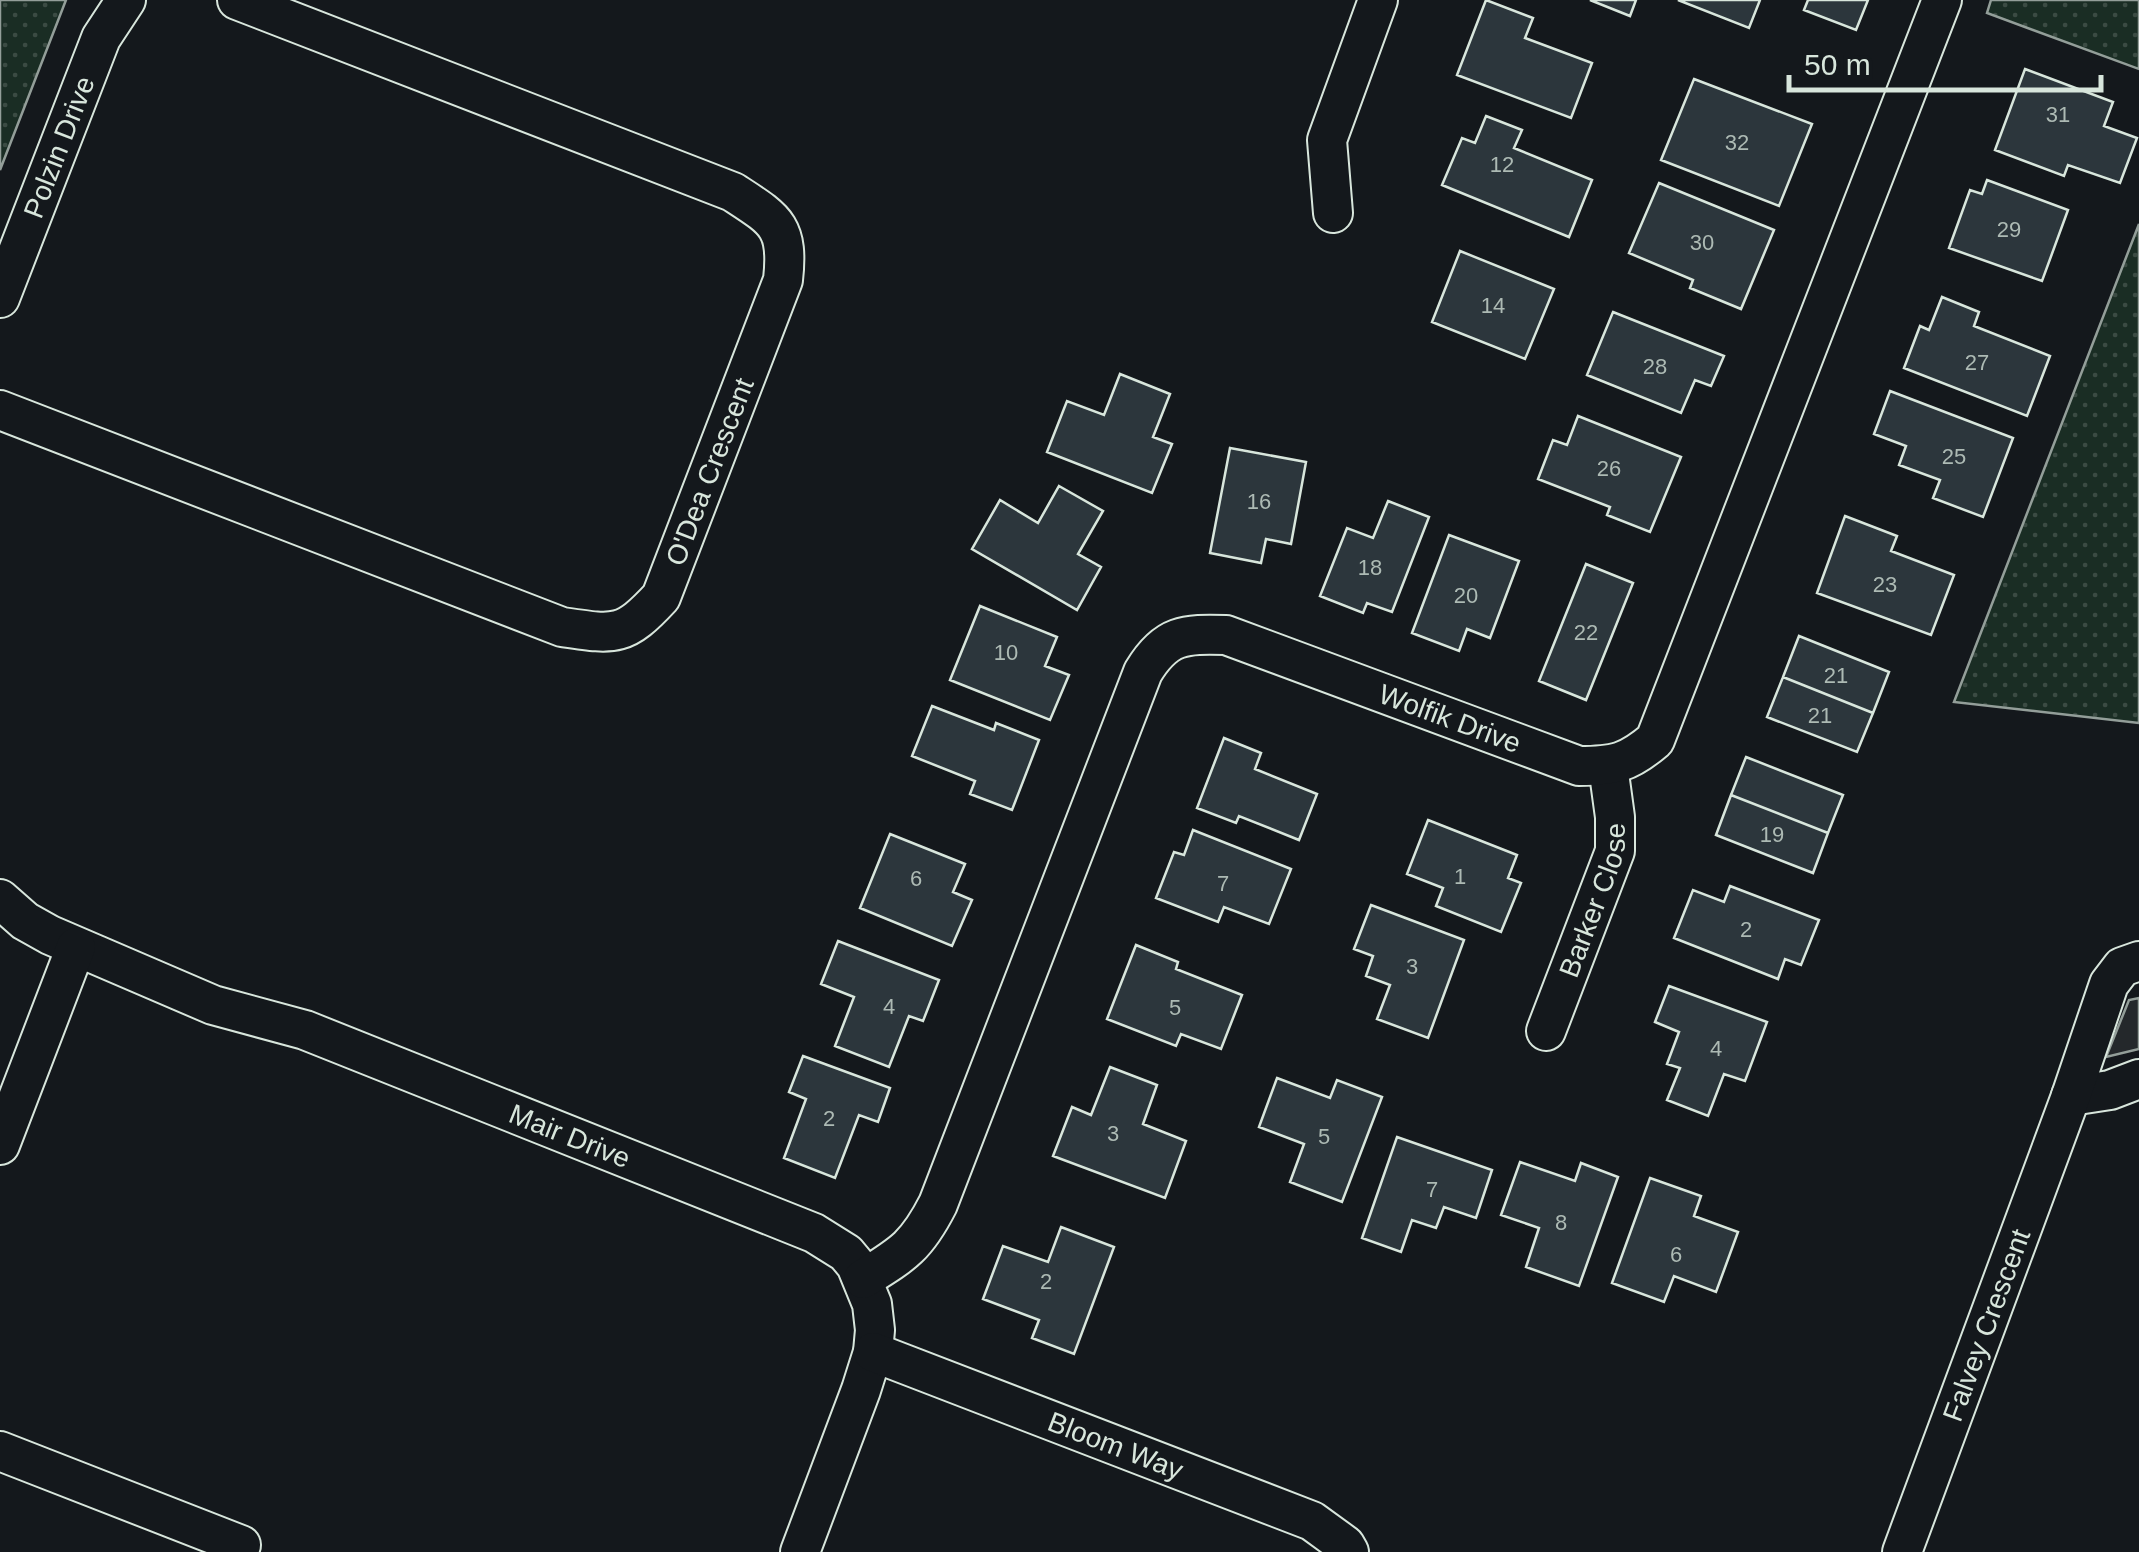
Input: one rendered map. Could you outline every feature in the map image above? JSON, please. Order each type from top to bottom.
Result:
[{"type":"street","name":"Polzin Drive","points":[[0,298],[101,38],[126,0]]},
{"type":"street","name":"O'Dea Crescent","points":[[0,410],[562,627],[600,632],[634,626],[661,597],[782,280],[786,254],[780,228],[734,192],[237,0]]},
{"type":"street","points":[[1332,214],[1328,140],[1378,0]]},
{"type":"street","points":[[1608,766],[1632,760],[1655,740],[1942,0]]},
{"type":"street","name":"Wolfik Drive","points":[[863,1279],[922,1236],[938,1204],[1143,672],[1156,649],[1176,637],[1226,635],[1552,758],[1579,766],[1608,766]]},
{"type":"street","name":"Barker Close","points":[[1546,1031],[1615,851],[1608,766]]},
{"type":"street","name":"Mair Drive","points":[[0,899],[25,921],[76,947],[166,982],[212,1005],[305,1030],[814,1233],[846,1253],[863,1279]]},
{"type":"street","points":[[0,1146],[76,947]]},
{"type":"street","name":"Falvey Crescent","points":[[1902,1552],[2109,984],[2122,967],[2139,961]]},
{"type":"street","points":[[2071,1096],[2110,1090],[2139,1079]]},
{"type":"street","points":[[800,1552],[873,1352],[872,1304],[863,1279]]},
{"type":"street","name":"Bloom Way","points":[[873,1352],[1312,1522],[1349,1552]]},
{"type":"street","points":[[0,1450],[241,1545]]},
{"type":"green space","points":[[0,0],[66,0],[0,170]]},
{"type":"green space","points":[[1991,0],[2139,0],[2139,69],[1987,13]]},
{"type":"green space","points":[[2139,224],[2139,723],[1954,702]]},
{"type":"shaded area","points":[[2139,998],[2139,1049],[2106,1057],[2129,1000]]},
{"type":"building","points":[[1486,0],[1533,18],[1525,38],[1592,63],[1571,118],[1457,75]]},
{"type":"building","points":[[1590,0],[1636,0],[1630,16]]},
{"type":"building","points":[[1678,0],[1760,0],[1749,28]]},
{"type":"building","points":[[1808,0],[1868,0],[1856,30],[1804,10]]},
{"type":"building","points":[[2025,69],[2113,102],[2104,126],[2137,138],[2120,183],[2068,165],[2064,176],[1995,150]]},
{"type":"building","points":[[1694,79],[1812,124],[1779,206],[1661,160]]},
{"type":"building","points":[[1486,116],[1522,130],[1514,148],[1592,180],[1569,237],[1442,185],[1462,138],[1475,143]]},
{"type":"building","points":[[1987,180],[2068,210],[2042,281],[1949,248],[1970,190],[1982,194]]},
{"type":"building","points":[[1659,183],[1774,230],[1741,309],[1690,288],[1693,280],[1629,253]]},
{"type":"building","points":[[1460,251],[1554,289],[1525,359],[1432,322]]},
{"type":"building","points":[[1942,297],[1979,312],[1974,326],[2050,356],[2027,416],[1904,368],[1920,326],[1929,330]]},
{"type":"building","points":[[1613,312],[1724,356],[1711,386],[1695,380],[1681,413],[1587,375]]},
{"type":"building","points":[[1120,374],[1170,394],[1153,437],[1172,444],[1152,493],[1047,452],[1067,401],[1104,415]]},
{"type":"building","points":[[1890,391],[2013,438],[1983,517],[1933,498],[1940,480],[1899,465],[1906,446],[1874,434]]},
{"type":"building","points":[[1578,416],[1681,457],[1650,532],[1607,515],[1610,507],[1538,479],[1553,440],[1567,445]]},
{"type":"building","points":[[1230,448],[1306,462],[1291,544],[1266,539],[1261,563],[1210,553]]},
{"type":"building","points":[[1059,486],[1103,511],[1078,554],[1101,567],[1077,610],[972,549],[1000,500],[1038,523]]},
{"type":"building","points":[[1388,501],[1429,517],[1392,612],[1367,603],[1363,613],[1320,596],[1347,528],[1373,538]]},
{"type":"building","points":[[1845,516],[1897,536],[1891,551],[1954,575],[1931,635],[1817,593]]},
{"type":"building","points":[[1449,535],[1519,561],[1490,638],[1467,629],[1459,651],[1412,633]]},
{"type":"building","points":[[1586,564],[1633,583],[1586,700],[1539,681]]},
{"type":"building","points":[[980,606],[1057,637],[1045,666],[1069,675],[1050,720],[950,680]]},
{"type":"building","points":[[1799,636],[1889,672],[1873,713],[1783,677]]},
{"type":"building","points":[[1783,677],[1873,713],[1857,752],[1767,717]]},
{"type":"building","points":[[932,706],[994,730],[996,723],[1039,740],[1012,810],[970,794],[975,781],[912,756]]},
{"type":"building","points":[[1224,738],[1261,753],[1255,769],[1317,794],[1299,840],[1239,816],[1236,823],[1197,808]]},
{"type":"building","points":[[1746,757],[1843,795],[1828,833],[1731,795]]},
{"type":"building","points":[[1731,795],[1828,833],[1813,873],[1716,835]]},
{"type":"building","points":[[1428,820],[1517,855],[1508,878],[1521,883],[1501,932],[1436,906],[1443,888],[1407,874]]},
{"type":"building","points":[[1193,830],[1291,869],[1269,924],[1224,907],[1218,922],[1156,898],[1174,852],[1184,855]]},
{"type":"building","points":[[890,834],[965,864],[953,892],[972,900],[952,946],[860,908]]},
{"type":"building","points":[[1730,886],[1819,920],[1801,965],[1785,959],[1778,979],[1674,938],[1693,890],[1724,902]]},
{"type":"building","points":[[1371,905],[1464,940],[1428,1038],[1377,1019],[1390,985],[1366,976],[1373,956],[1354,949]]},
{"type":"building","points":[[838,941],[939,980],[923,1021],[909,1016],[889,1067],[835,1046],[854,997],[821,984]]},
{"type":"building","points":[[1136,945],[1178,962],[1176,969],[1242,995],[1221,1049],[1181,1034],[1176,1046],[1107,1019]]},
{"type":"building","points":[[1669,986],[1767,1022],[1745,1081],[1724,1074],[1708,1116],[1667,1100],[1680,1068],[1667,1064],[1679,1032],[1655,1022]]},
{"type":"building","points":[[803,1056],[890,1088],[878,1122],[859,1115],[835,1178],[784,1158],[806,1099],[789,1092]]},
{"type":"building","points":[[1110,1067],[1157,1085],[1143,1124],[1186,1141],[1165,1198],[1053,1156],[1072,1107],[1091,1115]]},
{"type":"building","points":[[1277,1078],[1330,1098],[1337,1080],[1382,1097],[1342,1202],[1290,1182],[1304,1144],[1259,1127]]},
{"type":"building","points":[[1397,1137],[1492,1170],[1476,1218],[1444,1207],[1436,1228],[1412,1220],[1401,1252],[1362,1238]]},
{"type":"building","points":[[1520,1162],[1575,1181],[1581,1163],[1618,1177],[1579,1286],[1526,1267],[1539,1228],[1501,1215]]},
{"type":"building","points":[[1650,1178],[1701,1196],[1694,1216],[1738,1232],[1716,1292],[1674,1276],[1664,1302],[1612,1283]]},
{"type":"building","points":[[1061,1227],[1114,1247],[1074,1354],[1032,1338],[1039,1320],[983,1299],[1003,1246],[1048,1262]]}]
